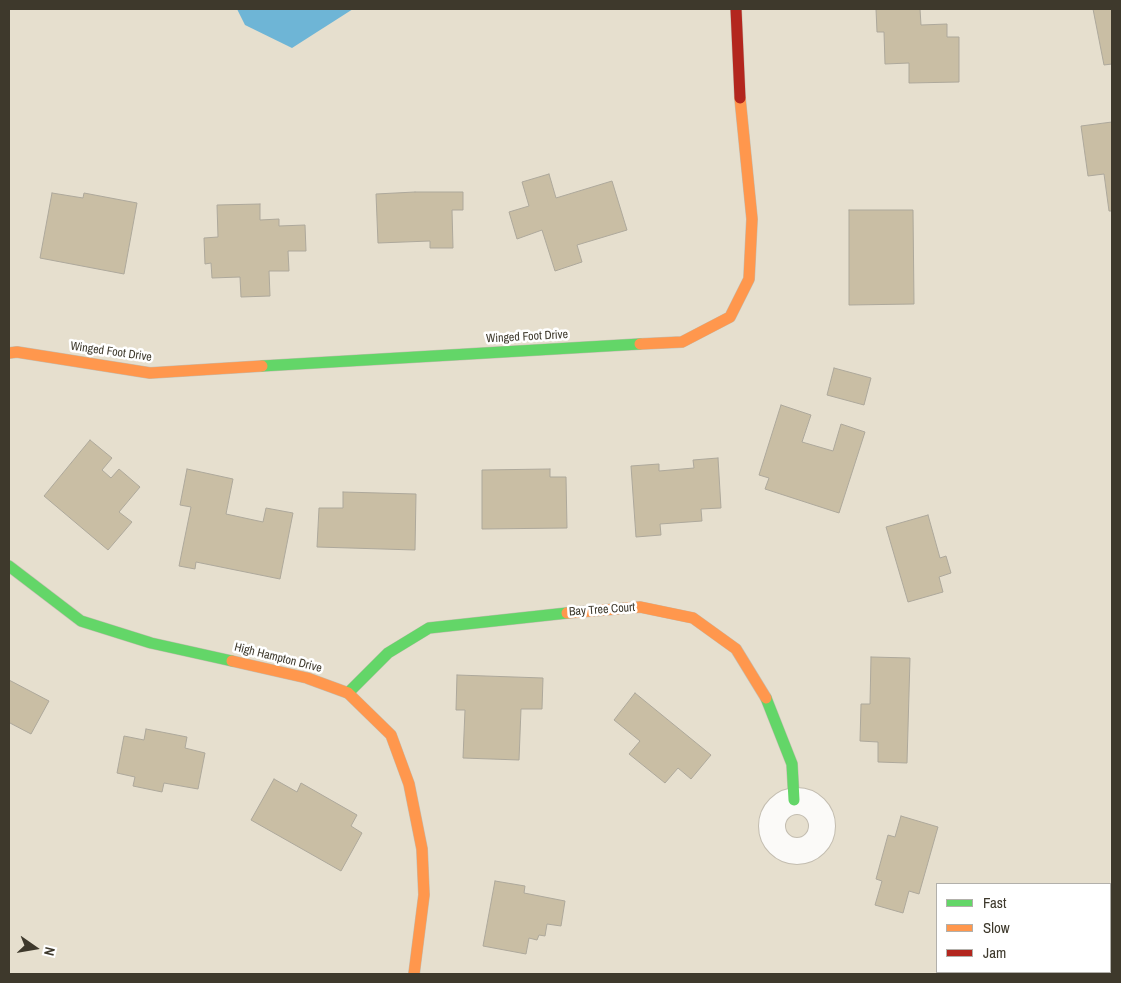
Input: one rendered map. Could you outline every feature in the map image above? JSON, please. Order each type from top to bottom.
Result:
[{"type":"street","name":"Winged Foot Drive","points":[[9,353],[17,352],[150,373],[682,342],[730,317],[749,279],[752,219],[740,95],[736,9]]},
{"type":"street","name":"High Hampton Drive","points":[[9,566],[81,621],[151,643],[307,678],[348,693],[391,736],[409,784],[422,849],[424,895],[414,974]]},
{"type":"street","name":"Bay Tree Court","points":[[348,693],[388,653],[429,628],[521,616],[640,607],[693,618],[736,649],[764,692],[792,764],[794,800]]},
{"type":"water","points":[[237,9],[353,9],[292,48],[245,25]]},
{"type":"building","points":[[876,9],[920,9],[921,25],[947,24],[947,37],[959,37],[959,82],[909,83],[909,63],[885,64],[884,32],[877,32]]},
{"type":"building","points":[[1093,9],[1112,9],[1112,64],[1104,65]]},
{"type":"building","points":[[1112,122],[1112,211],[1109,211],[1104,174],[1088,176],[1081,126]]},
{"type":"building","points":[[549,174],[556,198],[612,181],[627,230],[577,245],[582,262],[555,271],[542,230],[517,239],[509,212],[529,206],[522,182]]},
{"type":"building","points":[[463,192],[463,210],[452,210],[453,248],[430,248],[430,241],[378,243],[376,194]]},
{"type":"building","points":[[52,193],[83,198],[84,193],[137,203],[124,274],[40,258]]},
{"type":"building","points":[[260,204],[260,220],[279,219],[279,226],[305,225],[306,251],[288,251],[289,271],[269,271],[270,296],[241,297],[240,277],[212,278],[211,263],[205,264],[204,238],[218,237],[217,205]]},
{"type":"building","points":[[849,210],[913,210],[914,304],[849,305]]},
{"type":"building","points":[[834,368],[871,378],[864,405],[827,395]]},
{"type":"building","points":[[781,405],[811,415],[802,442],[833,451],[841,424],[865,432],[839,513],[765,489],[769,478],[759,475]]},
{"type":"building","points":[[90,440],[112,458],[102,470],[111,478],[119,469],[140,487],[119,512],[132,522],[108,550],[44,496]]},
{"type":"building","points":[[718,458],[721,508],[701,509],[702,521],[660,524],[661,535],[636,537],[631,466],[659,464],[659,471],[694,468],[693,460]]},
{"type":"building","points":[[187,469],[233,479],[226,514],[263,522],[266,508],[293,513],[280,579],[196,562],[195,569],[179,566],[191,507],[180,505]]},
{"type":"building","points":[[550,469],[550,477],[566,477],[567,528],[482,529],[482,470]]},
{"type":"building","points":[[343,492],[416,494],[415,550],[317,547],[319,508],[343,508]]},
{"type":"building","points":[[928,515],[940,558],[946,556],[951,573],[939,577],[943,592],[908,602],[886,527]]},
{"type":"building","points":[[871,657],[910,658],[907,763],[878,762],[878,742],[860,741],[861,704],[870,704]]},
{"type":"building","points":[[457,675],[543,678],[542,709],[521,709],[519,760],[463,758],[465,710],[456,710]]},
{"type":"building","points":[[9,680],[49,701],[31,734],[9,724]]},
{"type":"building","points":[[635,693],[711,755],[691,779],[678,768],[665,783],[629,754],[640,741],[614,720]]},
{"type":"building","points":[[146,729],[187,737],[185,748],[205,753],[198,789],[164,783],[162,792],[133,786],[135,777],[117,773],[124,736],[144,740]]},
{"type":"building","points":[[274,779],[297,792],[301,783],[357,815],[351,826],[362,833],[341,871],[251,820]]},
{"type":"building","points":[[901,816],[938,827],[919,894],[909,891],[903,913],[875,905],[882,881],[876,879],[888,835],[895,837]]},
{"type":"building","points":[[495,881],[525,886],[524,893],[565,901],[561,926],[547,924],[545,936],[539,935],[537,940],[529,938],[526,954],[483,946]]},
{"type":"traffic: fast","points":[[262,366],[640,344]]},
{"type":"traffic: fast","points":[[9,566],[81,621],[151,643],[232,661]]},
{"type":"traffic: fast","points":[[348,693],[388,653],[429,628],[567,613]]},
{"type":"traffic: fast","points":[[766,698],[792,764],[794,800]]},
{"type":"traffic: slow","points":[[640,344],[682,342],[730,317],[749,279],[752,219],[740,98]]},
{"type":"traffic: slow","points":[[9,353],[17,352],[150,373],[262,366]]},
{"type":"traffic: slow","points":[[567,613],[640,607],[693,618],[736,649],[766,698]]},
{"type":"traffic: slow","points":[[232,661],[307,678],[348,693],[391,735],[409,784],[422,849],[424,895],[414,974]]},
{"type":"traffic: jam","points":[[736,9],[740,98]]}]
